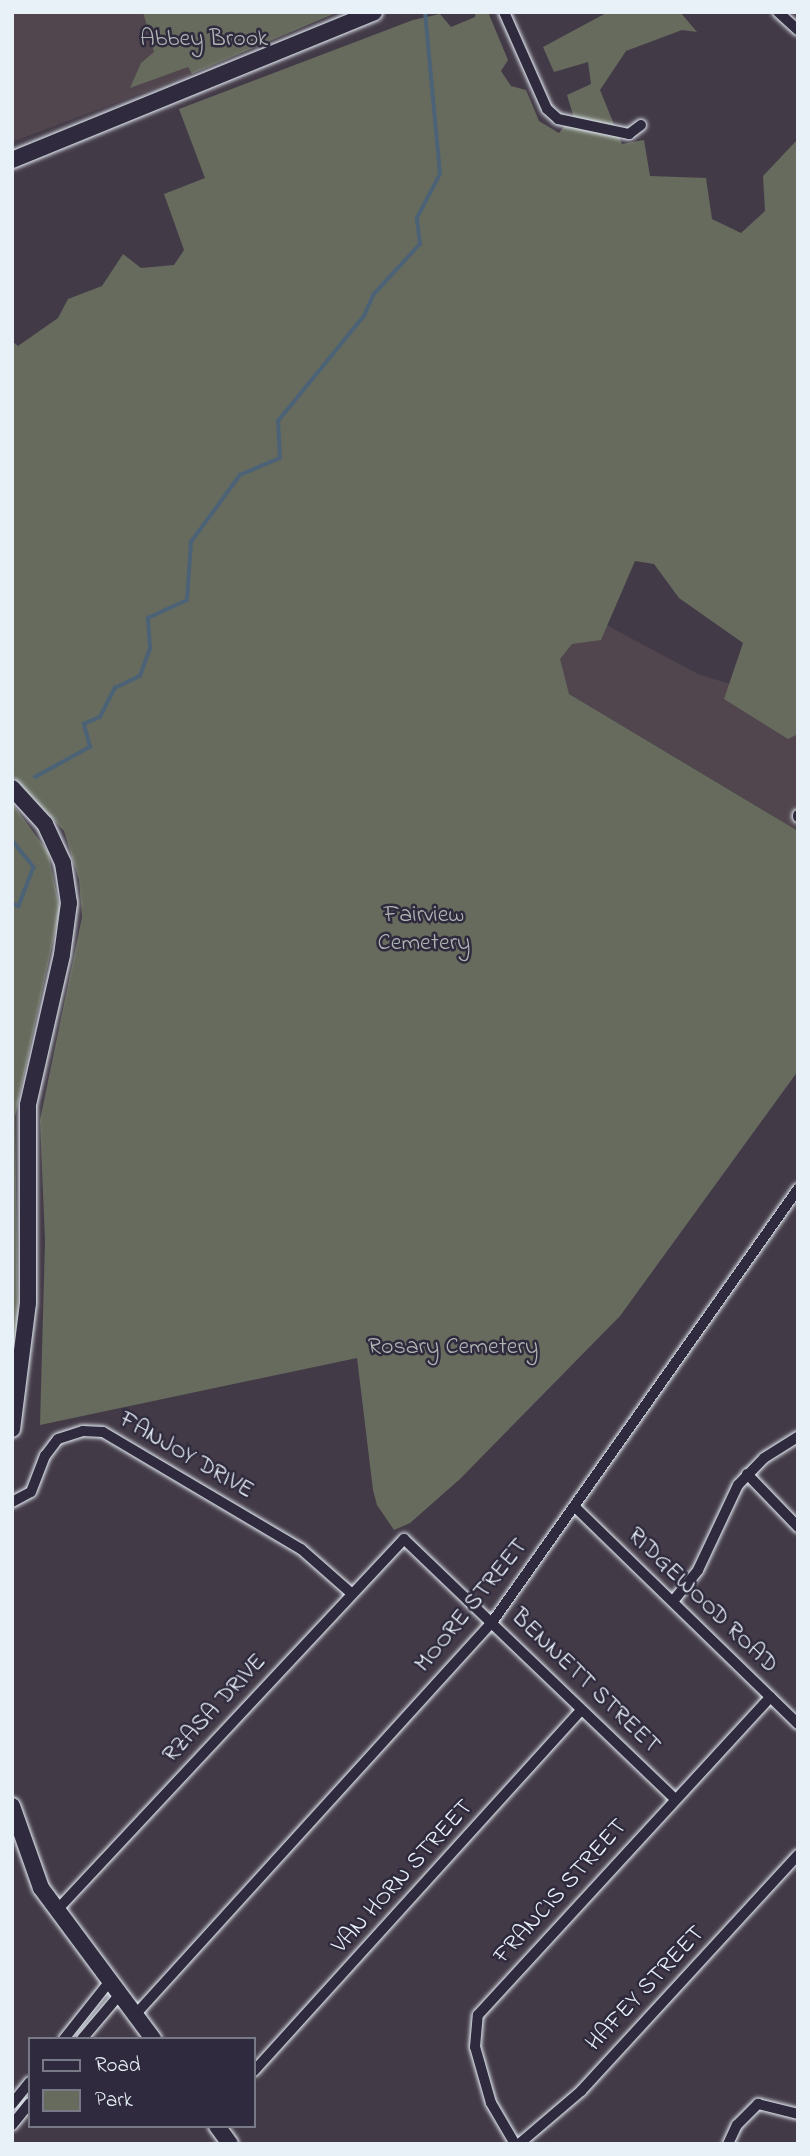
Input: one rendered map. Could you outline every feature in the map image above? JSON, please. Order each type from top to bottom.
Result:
[{"type":"main road","points":[[12,160],[374,12]]},
{"type":"main road","points":[[12,788],[45,824],[63,863],[69,904],[62,955],[28,1105],[28,1303],[12,1429]]},
{"type":"main road","points":[[12,1806],[20,1854],[57,1910],[152,2037]]},
{"type":"main road","points":[[218,2128],[230,2144]]},
{"type":"street","points":[[504,12],[547,109],[558,119],[629,134],[641,125]]},
{"type":"street","points":[[778,12],[798,30]]},
{"type":"street","name":"MOORE STREET","points":[[135,2015],[493,1621],[576,1508],[798,1189]]},
{"type":"street","name":"FANJOY DRIVE","points":[[12,1502],[31,1492],[45,1456],[58,1439],[83,1431],[103,1432],[301,1549],[351,1593]]},
{"type":"street","points":[[674,1601],[698,1570],[724,1508],[747,1474],[798,1437]]},
{"type":"street","points":[[747,1474],[798,1527]]},
{"type":"street","name":"RIDGEWOOD ROAD","points":[[576,1508],[798,1724]]},
{"type":"street","name":"RZASA DRIVE","points":[[57,1910],[404,1539]]},
{"type":"street","name":"BENNETT STREET","points":[[404,1539],[493,1621],[581,1710],[674,1798]]},
{"type":"street","name":"FRANCIS STREET","points":[[517,2144],[491,2103],[475,2047],[478,2015],[674,1798],[770,1697]]},
{"type":"street","name":"VAN HORN STREET","points":[[256,2069],[581,1710]]},
{"type":"street","name":"HAFEY STREET","points":[[517,2144],[581,2091],[798,1855]]},
{"type":"street","points":[[66,2037],[110,1981]]},
{"type":"street","points":[[84,2037],[120,1994]]},
{"type":"street","points":[[12,2104],[28,2084]]},
{"type":"street","points":[[728,2144],[737,2125],[758,2104],[798,2114]]},
{"type":"street","points":[[12,2125],[28,2105]]},
{"type":"shaded area","points":[[12,12],[158,12],[192,74],[12,142]]},
{"type":"shaded area","points":[[546,593],[698,674],[798,705],[798,831],[504,655]]},
{"type":"green space","name":"Abbey Brook","points":[[143,12],[338,12],[192,74],[188,67],[130,88],[141,63],[154,52]]},
{"type":"green space","points":[[476,12],[488,12],[508,60],[501,71],[511,86],[526,90],[539,121],[559,133],[573,115],[567,95],[591,84],[588,62],[554,72],[543,47],[608,12],[680,12],[697,32],[682,30],[626,51],[600,90],[622,144],[644,140],[650,176],[706,178],[712,219],[741,233],[765,211],[763,176],[798,139],[798,734],[788,739],[724,699],[743,643],[679,598],[654,564],[635,561],[601,640],[572,644],[560,659],[569,694],[798,831],[798,1071],[620,1316],[460,1479],[410,1523],[394,1530],[377,1505],[373,1490],[357,1358],[40,1425],[45,1241],[40,1120],[82,917],[79,880],[64,831],[12,775],[12,341],[18,346],[58,318],[68,299],[102,286],[123,254],[141,268],[174,265],[184,250],[164,194],[205,178],[179,109],[413,20],[440,14],[451,27],[475,17]]},
{"type":"green space","points":[[12,803],[48,852],[60,909],[15,1117],[18,1316],[12,1361]]},
{"type":"waterway","name":"Abbey Brook","points":[[35,777],[90,747],[84,724],[100,717],[115,688],[140,676],[150,648],[148,618],[187,600],[191,542],[240,475],[280,458],[278,421],[364,316],[374,294],[420,244],[417,218],[440,174],[425,13]]},
{"type":"waterway","name":"Abbey Brook","points":[[12,840],[34,867],[19,906],[12,905]]},
{"type":"park label","name":"Fairview Cemetery","points":[[424,930]]},
{"type":"park label","name":"Rosary Cemetery","points":[[453,1348]]}]
